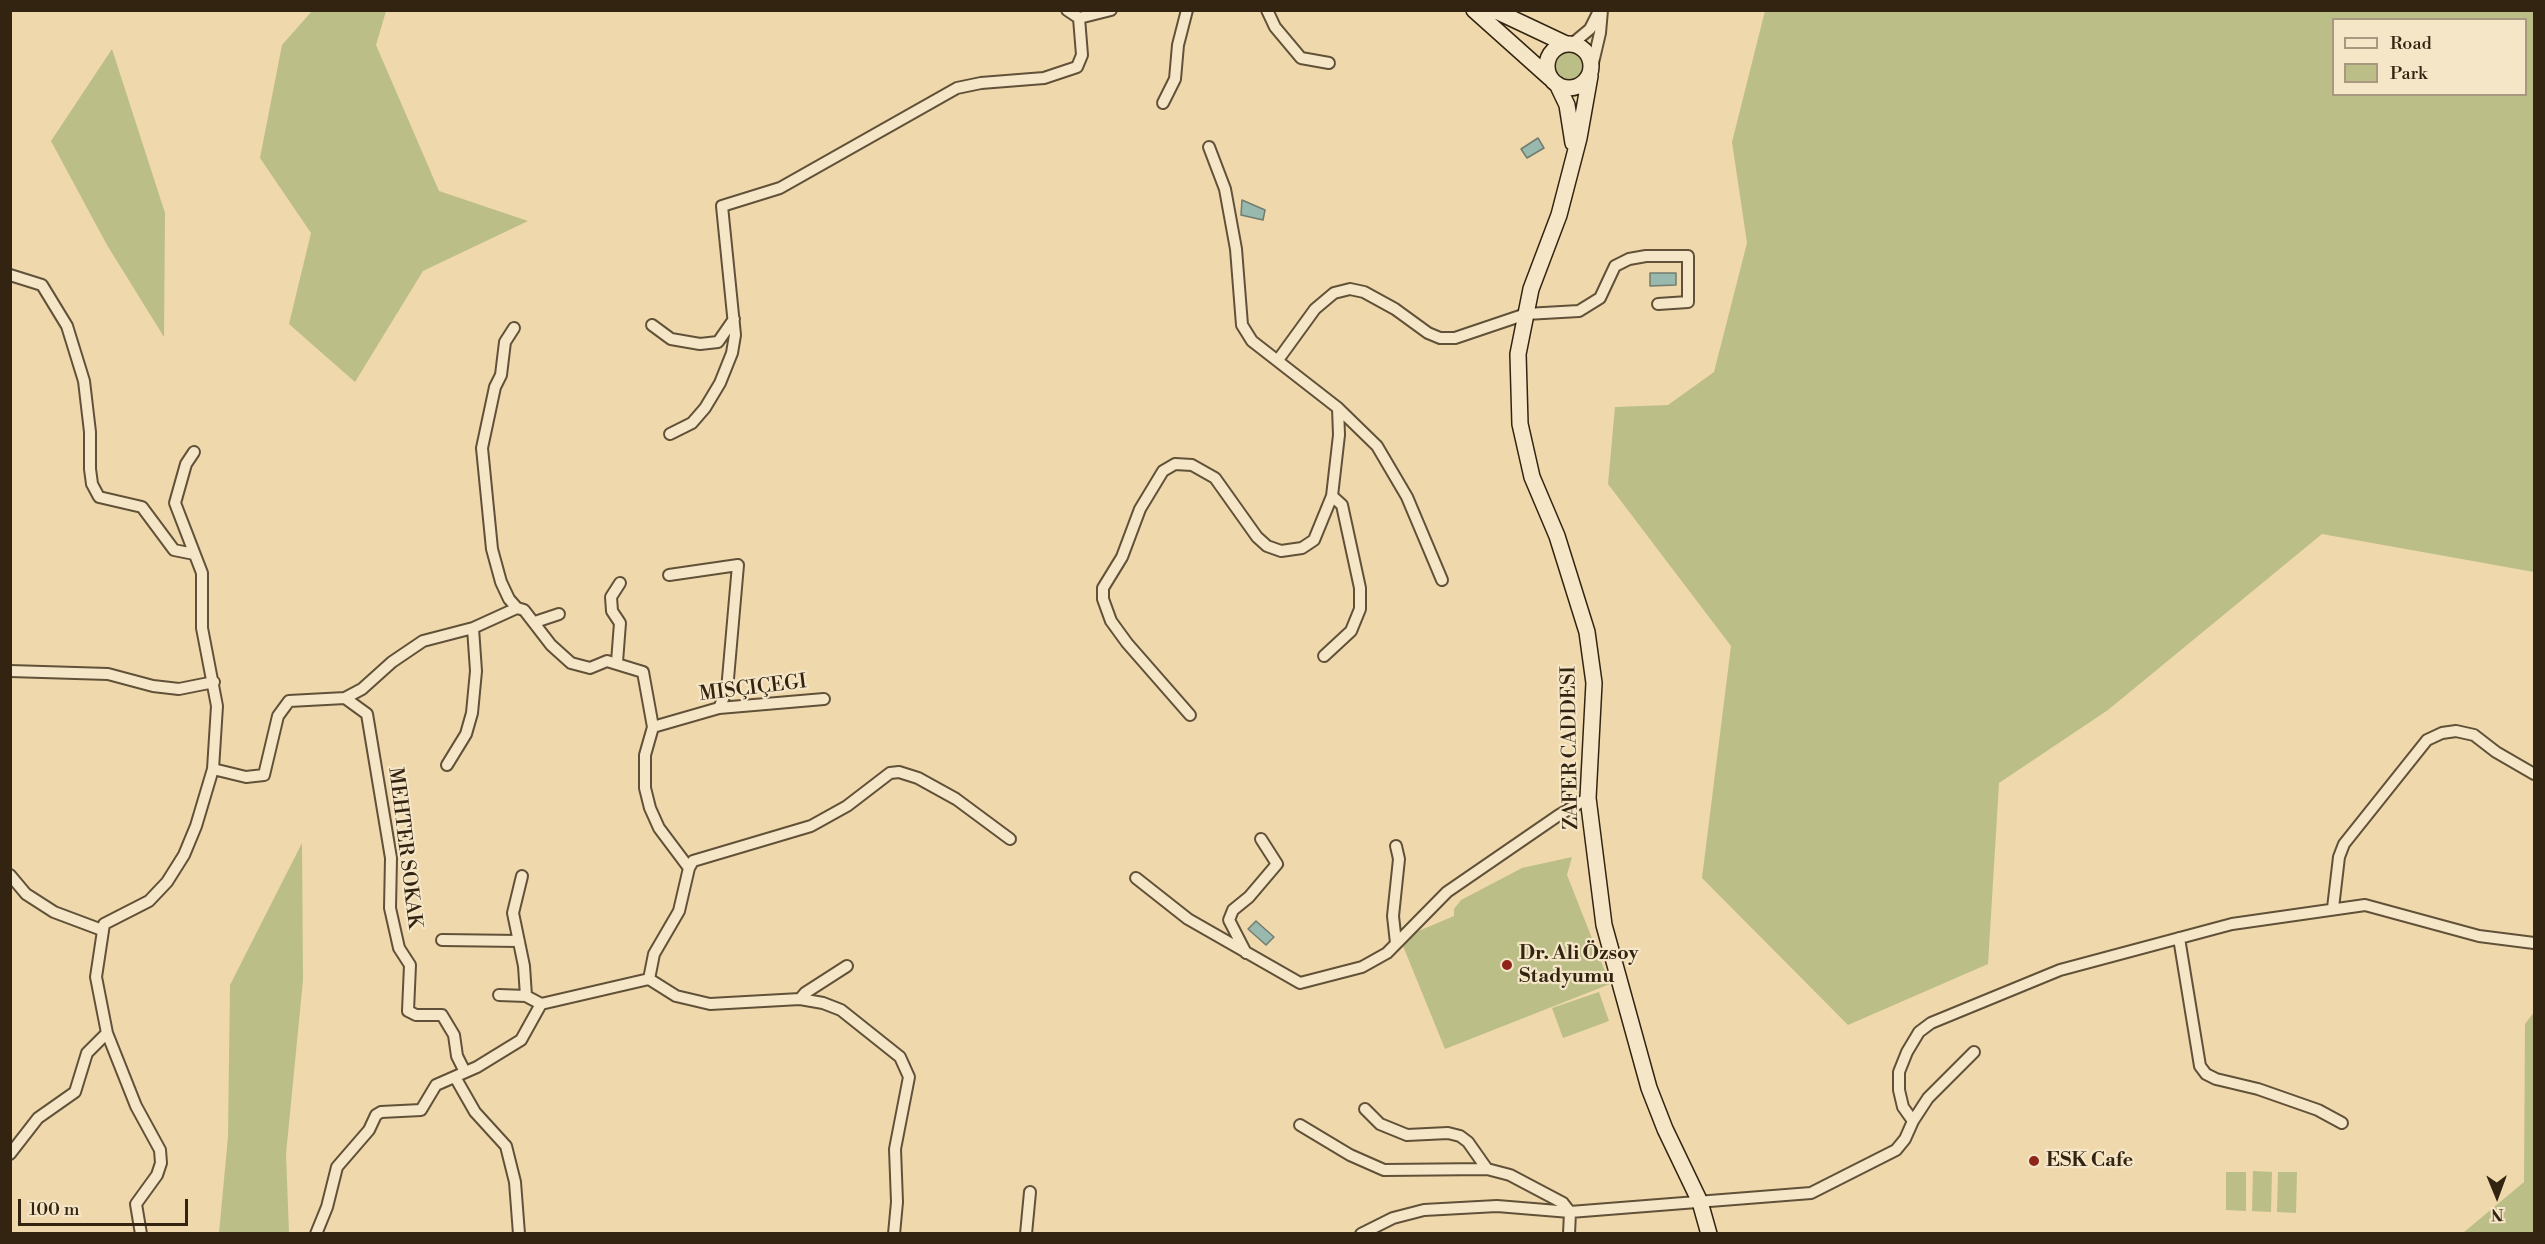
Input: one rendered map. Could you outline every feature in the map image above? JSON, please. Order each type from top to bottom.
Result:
[{"type":"street","points":[[1067,10],[1079,18],[1093,17],[1111,10]]},
{"type":"street","points":[[1163,103],[1175,79],[1178,45],[1187,10]]},
{"type":"street","points":[[1267,10],[1275,27],[1301,58],[1329,63]]},
{"type":"street","name":"ZAFER CADDESI","points":[[1474,10],[1553,81]]},
{"type":"street","points":[[1494,10],[1586,51],[1591,71],[1583,84],[1574,88],[1553,81]]},
{"type":"street","name":"ZAFER CADDESI","points":[[1573,155],[1568,105],[1547,70],[1548,58],[1553,51],[1569,44],[1590,29],[1600,10]]},
{"type":"street","name":"ZAFER CADDESI","points":[[1600,10],[1600,33],[1584,115],[1559,215],[1531,289],[1518,354],[1520,424],[1532,477],[1557,536],[1587,632],[1594,684],[1588,798],[1604,925],[1637,1054],[1665,1130],[1700,1202],[1709,1233]]},
{"type":"street","points":[[670,434],[692,423],[720,383],[732,353],[735,335],[734,319],[722,206],[780,188],[957,88],[981,83],[1044,78],[1077,67],[1082,56],[1079,18]]},
{"type":"street","points":[[1209,147],[1225,189],[1234,239],[1242,325],[1252,341],[1364,431],[1390,465],[1442,580]]},
{"type":"street","points":[[1278,360],[1315,309],[1334,294],[1350,290],[1364,292],[1395,309],[1428,333],[1440,338],[1479,331],[1526,314],[1579,311],[1600,298],[1616,266],[1646,256],[1688,256],[1688,302],[1658,304]]},
{"type":"street","points":[[10,275],[42,285],[67,326],[84,381],[90,432],[90,469],[92,484],[99,496],[142,507],[174,550],[194,554]]},
{"type":"street","points":[[652,326],[671,339],[700,344],[718,342],[734,319]]},
{"type":"street","points":[[514,328],[505,342],[501,375],[495,387],[482,448],[492,549],[501,582],[517,608]]},
{"type":"street","points":[[1190,714],[1127,644],[1111,621],[1103,599],[1102,588],[1122,557],[1140,509],[1163,471],[1175,464],[1201,468],[1215,478],[1257,537],[1267,546],[1281,551],[1302,548],[1314,540],[1332,496],[1339,435],[1338,408]]},
{"type":"street","points":[[141,1233],[136,1204],[157,1175],[161,1163],[160,1150],[136,1106],[107,1033],[96,977],[102,930],[111,919],[149,901],[167,882],[184,855],[196,826],[213,769],[218,706],[202,628],[203,581],[175,503],[186,464],[194,452]]},
{"type":"street","points":[[1324,656],[1351,631],[1360,609],[1360,588],[1342,505],[1332,496]]},
{"type":"street","points":[[669,575],[738,565],[727,690],[719,708]]},
{"type":"street","points":[[617,662],[621,623],[612,611],[611,597],[620,583]]},
{"type":"street","points":[[213,769],[246,777],[264,775],[274,728],[284,705],[289,701],[345,698],[362,689],[392,663],[423,641],[474,628],[517,608],[524,610],[551,645],[570,663],[590,668],[607,661],[617,662],[644,672],[653,727],[645,755],[645,788],[650,808],[659,828],[689,868]]},
{"type":"street","points":[[535,622],[559,614]]},
{"type":"street","points":[[447,765],[461,745],[472,713],[476,671],[474,628]]},
{"type":"street","points":[[10,671],[108,674],[153,686],[179,689],[214,682]]},
{"type":"street","name":"MEHTER SOKAK","points":[[345,698],[368,714],[391,858],[390,908],[399,948],[410,965],[408,1011],[416,1015],[442,1015],[454,1035],[460,1075]]},
{"type":"street","name":"MISÇIÇEGI","points":[[653,727],[719,708],[824,699]]},
{"type":"street","points":[[2333,908],[2339,857],[2344,844],[2427,740],[2449,732],[2474,735],[2504,757],[2535,774]]},
{"type":"street","points":[[644,979],[654,954],[679,911],[689,868],[693,861],[811,826],[847,806],[890,773],[900,772],[918,778],[956,799],[1010,839]]},
{"type":"street","points":[[1136,878],[1188,919],[1300,982],[1362,967],[1387,953],[1447,892],[1559,815],[1588,798]]},
{"type":"street","points":[[1246,953],[1229,920],[1233,910],[1249,897],[1277,864],[1261,839]]},
{"type":"street","points":[[1396,846],[1399,859],[1393,916],[1396,943]]},
{"type":"street","points":[[10,875],[26,894],[54,912],[102,930]]},
{"type":"street","points":[[522,876],[513,913],[526,996]]},
{"type":"street","points":[[1913,1121],[1904,1107],[1899,1090],[1899,1072],[1913,1042],[1931,1023],[2060,970],[2232,924],[2365,904],[2479,936],[2535,943]]},
{"type":"street","points":[[2179,938],[2200,1066],[2206,1074],[2318,1110],[2342,1123]]},
{"type":"street","points":[[442,940],[519,941]]},
{"type":"street","points":[[800,999],[805,993],[847,966]]},
{"type":"street","points":[[499,995],[526,996],[541,1004],[644,979],[676,996],[710,1004],[800,999],[823,1003],[841,1010],[873,1033],[907,1067],[909,1077],[895,1149],[897,1202],[894,1233]]},
{"type":"street","points":[[316,1233],[327,1207],[337,1167],[369,1130],[376,1115],[381,1112],[421,1110],[436,1085],[460,1075],[521,1040],[541,1004]]},
{"type":"street","points":[[10,1154],[38,1118],[75,1092],[87,1053],[107,1033]]},
{"type":"street","points":[[1361,1233],[1393,1218],[1424,1210],[1497,1206],[1570,1212],[1811,1193],[1896,1150],[1928,1098],[1974,1052]]},
{"type":"street","points":[[460,1075],[475,1112],[506,1146],[515,1182],[519,1233]]},
{"type":"street","points":[[1365,1109],[1390,1130],[1407,1135],[1448,1133],[1460,1136],[1468,1142],[1487,1169]]},
{"type":"street","points":[[1300,1125],[1350,1155],[1384,1170],[1487,1169],[1510,1175],[1563,1203],[1570,1212],[1569,1233]]},
{"type":"street","points":[[1026,1233],[1030,1192]]},
{"type":"green space","points":[[312,11],[386,11],[376,45],[439,191],[528,221],[423,271],[355,382],[289,324],[311,233],[260,158],[282,45]]},
{"type":"green space","points":[[1765,11],[2534,11],[2534,572],[2322,534],[2108,710],[1999,783],[1988,964],[1848,1025],[1702,878],[1731,646],[1608,484],[1615,407],[1668,405],[1714,372],[1747,243],[1732,142]]},
{"type":"green space","points":[[112,49],[165,213],[164,337],[107,245],[51,141]]},
{"type":"green space","points":[[1570,49],[1582,54],[1587,66],[1582,78],[1570,83],[1558,78],[1553,66],[1558,54]]},
{"type":"green space","points":[[302,843],[303,980],[286,1154],[289,1233],[219,1233],[228,1137],[230,985]]},
{"type":"green space","name":"Dr. Ali Özsoy Stadyumu","points":[[1572,857],[1567,875],[1610,984],[1445,1049],[1403,946],[1409,935],[1454,916],[1454,909],[1461,900],[1522,868]]},
{"type":"green space","points":[[1599,992],[1609,1021],[1563,1038],[1552,1008]]},
{"type":"green space","points":[[2534,1012],[2534,1233],[2463,1233],[2524,1182],[2525,1024]]},
{"type":"green space","points":[[2253,1171],[2272,1172],[2271,1212],[2252,1211]]},
{"type":"green space","points":[[2226,1172],[2246,1172],[2246,1211],[2226,1210]]},
{"type":"green space","points":[[2278,1172],[2297,1172],[2296,1213],[2277,1212]]},
{"type":"water","points":[[1538,138],[1544,148],[1527,158],[1521,149]]},
{"type":"water","points":[[1242,200],[1265,210],[1263,220],[1241,215]]},
{"type":"water","points":[[1650,273],[1676,273],[1676,285],[1650,286]]},
{"type":"water","points":[[1256,921],[1274,937],[1266,945],[1248,929]]},
{"type":"place","name":"Dr. Ali Özsoy Stadyumu","points":[[1507,965]]},
{"type":"place","name":"ESK Cafe","points":[[2034,1161]]}]
